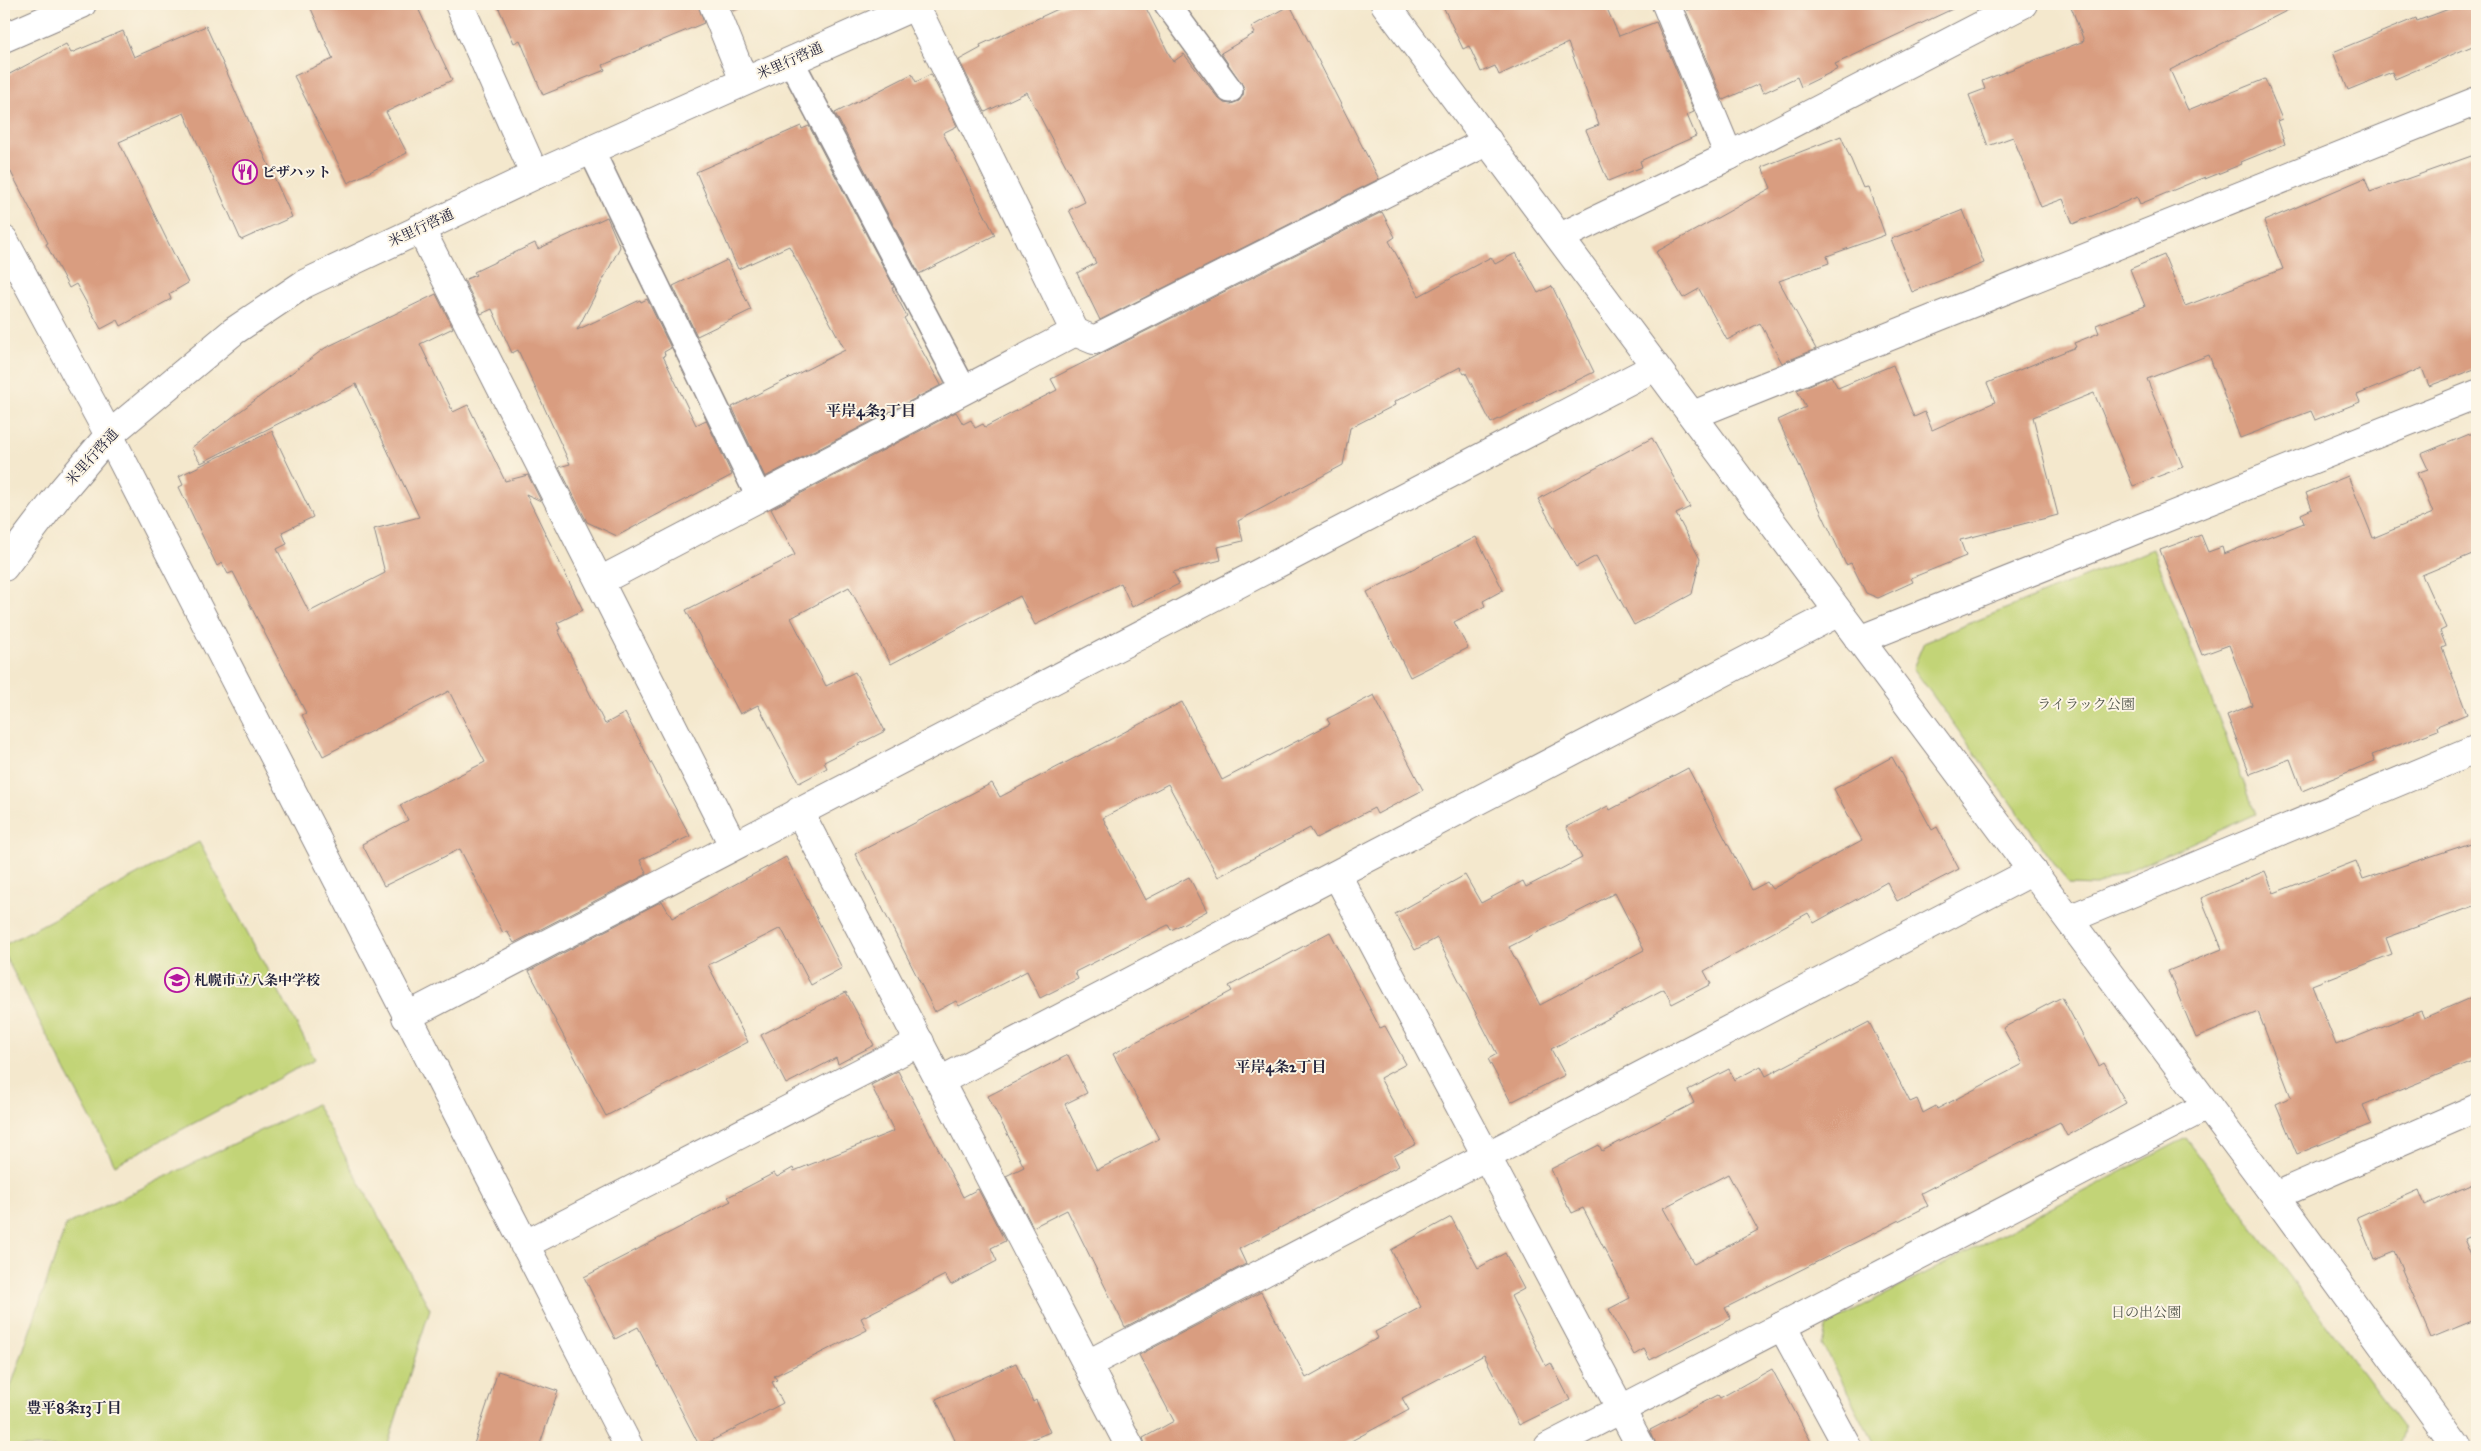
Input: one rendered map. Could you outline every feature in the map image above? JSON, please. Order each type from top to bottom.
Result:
[{"type":"street","points":[[4,38],[82,4]]},
{"type":"street","points":[[460,4],[535,176]]},
{"type":"street","points":[[713,4],[744,81]]},
{"type":"street","points":[[1385,4],[1560,237],[1837,613],[2069,919],[2206,1106],[2275,1196],[2452,1446]]},
{"type":"street","points":[[1666,4],[1729,156]]},
{"type":"street","points":[[1560,237],[1729,156],[2023,4]]},
{"type":"street","points":[[917,5],[1075,332],[1094,340],[1488,141]]},
{"type":"street","name":"米里行啓通","points":[[4,567],[61,492],[109,435],[234,331],[304,284],[420,228],[591,150],[917,5]]},
{"type":"street","points":[[1692,415],[2477,101]]},
{"type":"street","points":[[420,228],[733,845]]},
{"type":"street","points":[[4,240],[109,435],[406,1017],[629,1447]]},
{"type":"street","points":[[600,581],[1075,332]]},
{"type":"street","points":[[406,1017],[733,845],[1655,367]]},
{"type":"street","points":[[1859,640],[2477,394]]},
{"type":"street","points":[[940,1081],[1837,613]]},
{"type":"street","points":[[2069,919],[2477,749]]},
{"type":"street","points":[[799,811],[1130,1447]]},
{"type":"street","points":[[1088,1364],[2032,871]]},
{"type":"street","points":[[1337,875],[1641,1447]]},
{"type":"street","points":[[524,1244],[920,1042]]},
{"type":"street","points":[[1548,1447],[2206,1106]]},
{"type":"street","points":[[2275,1196],[2477,1108]]},
{"type":"street","points":[[1782,1326],[1848,1447]]},
{"type":"lane","points":[[1167,4],[1230,90]]},
{"type":"lane","points":[[791,61],[964,390]]},
{"type":"lane","points":[[591,150],[759,497]]},
{"type":"green space","name":"ライラック公園","points":[[2153,549],[2256,814],[2096,886],[2070,885],[1913,668],[1924,642]]},
{"type":"green space","points":[[199,842],[315,1059],[115,1165],[4,954],[4,945]]},
{"type":"green space","points":[[316,1104],[430,1309],[387,1447],[4,1447],[4,1407],[66,1225]]},
{"type":"green space","name":"日の出公園","points":[[2186,1138],[2404,1428],[2401,1441],[2389,1447],[1876,1447],[1822,1344],[1827,1325]]},
{"type":"building","points":[[309,4],[416,4],[452,80],[386,112],[407,153],[348,183],[294,76],[333,59]]},
{"type":"building","points":[[497,4],[698,4],[704,23],[603,65],[605,70],[543,95],[520,40],[514,43]]},
{"type":"building","points":[[730,4],[749,4],[749,5],[733,11]]},
{"type":"building","points":[[1069,4],[1144,4],[1173,62],[1184,54],[1218,98],[1224,103],[1231,104],[1239,101],[1243,95],[1244,88],[1221,53],[1255,33],[1251,27],[1290,5],[1379,179],[1100,320],[1077,273],[1096,263],[1069,210],[1085,202],[1027,92],[985,112],[959,60],[981,48],[980,45]]},
{"type":"building","points":[[1442,4],[1605,4],[1619,36],[1656,22],[1694,112],[1687,115],[1696,136],[1640,161],[1642,167],[1608,181],[1586,130],[1599,125],[1568,43],[1499,75],[1495,66],[1481,72],[1469,46],[1463,49]]},
{"type":"building","points":[[1703,4],[1963,4],[1835,64],[1838,69],[1801,87],[1797,77],[1763,93],[1759,84],[1723,100],[1686,11]]},
{"type":"building","points":[[2070,4],[2300,4],[2170,70],[2188,110],[2265,79],[2282,119],[2277,121],[2285,144],[2241,162],[2242,164],[2140,204],[2137,197],[2073,224],[2063,199],[2041,207],[2013,137],[1988,146],[1969,95],[1985,89],[1982,81],[2084,41]]},
{"type":"building","points":[[2462,4],[2477,4],[2477,44],[2395,79],[2392,72],[2348,90],[2333,52],[2416,18],[2417,21]]},
{"type":"building","points":[[206,26],[292,217],[241,240],[184,113],[119,142],[188,283],[169,294],[171,299],[121,326],[118,320],[101,329],[76,284],[69,288],[4,159],[4,77],[66,44],[71,53],[123,31],[134,57]]},
{"type":"building","points":[[912,74],[916,82],[931,74],[957,126],[943,133],[995,235],[919,274],[835,113]]},
{"type":"building","points":[[801,126],[802,129],[809,126],[894,287],[892,288],[907,316],[904,318],[941,385],[765,477],[732,407],[845,350],[789,246],[738,269],[696,172]]},
{"type":"building","points":[[1841,136],[1863,188],[1868,187],[1885,235],[1827,256],[1829,263],[1779,281],[1816,349],[1782,363],[1760,323],[1727,340],[1699,289],[1683,298],[1656,252],[1771,188],[1762,167]]},
{"type":"building","points":[[2477,154],[2477,368],[2429,386],[2422,368],[2357,395],[2360,402],[2315,420],[2311,411],[2240,438],[2209,355],[2147,379],[2183,467],[2133,486],[2094,393],[2033,417],[2058,515],[1960,540],[1966,556],[1911,578],[1913,582],[1878,598],[1866,593],[1851,563],[1846,565],[1778,420],[1806,407],[1797,390],[1831,376],[1838,388],[1893,365],[1914,417],[1925,412],[1932,430],[1995,402],[1987,383],[2076,347],[2074,343],[2099,333],[2096,325],[2145,306],[2130,269],[2164,255],[2185,306],[2283,269],[2264,221],[2365,178],[2370,192]]},
{"type":"building","points":[[1963,210],[1984,263],[1912,292],[1891,239]]},
{"type":"building","points":[[1382,212],[1395,237],[1389,241],[1419,296],[1491,257],[1495,264],[1516,253],[1538,293],[1552,286],[1594,372],[1491,423],[1466,373],[1464,374],[1460,367],[1394,402],[1395,405],[1350,428],[1343,465],[1238,521],[1243,541],[1218,547],[1221,560],[1173,572],[1179,584],[1132,607],[1121,583],[1035,625],[1020,596],[891,664],[849,587],[791,618],[826,686],[855,672],[885,731],[824,762],[827,768],[799,783],[758,705],[740,714],[686,610],[795,555],[771,509],[956,412],[963,424],[971,420],[975,428],[983,424],[985,427],[1057,390],[1051,379]]},
{"type":"building","points":[[607,217],[620,247],[577,330],[640,300],[641,302],[647,299],[671,348],[664,352],[665,355],[663,356],[696,425],[706,420],[732,475],[617,536],[587,522],[559,467],[570,464],[518,350],[512,353],[492,309],[481,314],[464,280],[476,275],[474,272],[535,243],[538,249]]},
{"type":"building","points":[[727,260],[751,310],[697,336],[673,286]]},
{"type":"building","points":[[436,294],[453,328],[420,344],[453,412],[468,405],[505,481],[528,475],[541,501],[526,494],[583,610],[557,623],[560,629],[558,630],[605,724],[625,713],[690,836],[640,860],[647,874],[514,943],[507,931],[503,933],[460,849],[384,886],[362,844],[408,820],[400,805],[485,762],[449,691],[323,756],[302,715],[306,713],[233,572],[228,574],[222,563],[217,566],[179,487],[183,485],[179,476],[272,431],[313,517],[282,532],[287,544],[277,549],[309,612],[385,573],[374,529],[419,517],[356,384],[201,463],[191,448],[325,348]]},
{"type":"building","points":[[2477,431],[2477,552],[2422,575],[2446,628],[2440,631],[2446,646],[2442,648],[2467,714],[2437,726],[2438,730],[2372,755],[2375,761],[2302,791],[2290,759],[2250,774],[2227,715],[2252,705],[2229,645],[2202,655],[2160,550],[2201,535],[2208,552],[2222,547],[2224,554],[2304,523],[2301,514],[2312,509],[2306,493],[2348,476],[2373,538],[2433,513],[2417,473],[2428,469],[2421,454]]},
{"type":"building","points":[[1652,438],[1690,507],[1676,514],[1700,559],[1692,594],[1634,625],[1596,556],[1576,567],[1538,499]]},
{"type":"building","points":[[1476,537],[1503,590],[1483,601],[1485,606],[1454,622],[1468,648],[1410,677],[1367,592]]},
{"type":"building","points":[[1374,695],[1423,790],[1377,814],[1374,808],[1316,838],[1310,828],[1218,877],[1168,784],[1103,818],[1145,900],[1189,877],[1207,911],[1171,930],[1168,925],[1075,972],[1078,979],[1040,998],[1027,971],[959,1006],[956,1001],[935,1012],[855,854],[992,783],[1000,797],[1182,702],[1222,780],[1330,724],[1327,719]]},
{"type":"building","points":[[1892,757],[1932,830],[1937,827],[1959,869],[1897,901],[1887,882],[1814,923],[1808,913],[1704,971],[1711,984],[1672,1004],[1664,989],[1551,1049],[1565,1075],[1511,1102],[1488,1059],[1497,1054],[1437,938],[1415,950],[1395,914],[1465,875],[1481,903],[1523,881],[1526,887],[1582,858],[1566,827],[1608,806],[1610,810],[1688,768],[1752,890],[1767,882],[1772,889],[1862,840],[1834,789]],"holes":[[[1615,893],[1644,950],[1540,1005],[1509,947]]]},
{"type":"building","points":[[2477,841],[2477,905],[2386,938],[2392,954],[2312,985],[2336,1045],[2421,1011],[2424,1018],[2477,995],[2477,1059],[2363,1105],[2371,1124],[2297,1154],[2276,1104],[2291,1097],[2258,1012],[2196,1038],[2168,971],[2222,949],[2201,898],[2265,871],[2274,893],[2356,861],[2363,879]]},
{"type":"building","points":[[786,857],[842,968],[811,985],[781,928],[708,965],[748,1042],[606,1116],[529,971],[662,901],[672,918]]},
{"type":"building","points":[[1330,932],[1380,1028],[1385,1026],[1406,1064],[1380,1078],[1416,1144],[1394,1156],[1399,1166],[1239,1249],[1246,1264],[1125,1327],[1067,1210],[1033,1227],[1006,1176],[1024,1167],[988,1096],[1068,1055],[1087,1093],[1065,1104],[1097,1170],[1159,1139],[1113,1054],[1232,991],[1229,986]]},
{"type":"building","points":[[846,992],[874,1045],[838,1064],[836,1058],[786,1084],[761,1035]]},
{"type":"building","points":[[2062,997],[2099,1066],[2104,1063],[2126,1103],[2067,1136],[2060,1122],[1987,1159],[1921,1193],[1928,1206],[1725,1308],[1731,1319],[1650,1360],[1644,1349],[1634,1355],[1609,1309],[1630,1298],[1583,1208],[1572,1213],[1551,1169],[1599,1145],[1602,1151],[1694,1103],[1688,1090],[1729,1069],[1734,1080],[1761,1066],[1766,1076],[1869,1022],[1910,1102],[1917,1099],[1923,1113],[1936,1106],[1937,1109],[2023,1064],[2003,1028]],"holes":[[[1728,1174],[1758,1230],[1694,1264],[1663,1208]]]},
{"type":"building","points":[[898,1071],[963,1197],[978,1189],[1005,1241],[991,1248],[997,1261],[951,1285],[945,1275],[861,1318],[867,1330],[774,1376],[777,1380],[772,1382],[783,1403],[700,1447],[638,1327],[615,1339],[584,1277],[731,1201],[728,1197],[774,1173],[777,1177],[793,1168],[794,1171],[894,1131],[871,1085]]},
{"type":"building","points":[[2477,1182],[2477,1233],[2464,1239],[2477,1270],[2477,1319],[2431,1338],[2394,1251],[2374,1259],[2357,1217],[2419,1190],[2425,1205]]},
{"type":"building","points":[[1451,1217],[1478,1268],[1505,1253],[1524,1289],[1511,1296],[1546,1366],[1551,1363],[1570,1400],[1519,1425],[1484,1355],[1402,1398],[1409,1410],[1340,1447],[1146,1447],[1143,1438],[1174,1421],[1139,1355],[1261,1292],[1306,1378],[1378,1338],[1375,1332],[1421,1307],[1391,1250]]},
{"type":"building","points":[[1016,1363],[1033,1402],[1036,1400],[1050,1432],[1013,1447],[958,1447],[936,1399]]},
{"type":"building","points":[[1772,1369],[1814,1447],[1657,1447],[1650,1430],[1718,1395],[1720,1398]]},
{"type":"building","points":[[498,1371],[558,1391],[539,1447],[473,1447]]},
{"type":"place","name":"ピザハット","points":[[245,172]]},
{"type":"place","name":"札幌市立八条中学校","points":[[177,980]]},
{"type":"district","name":"平岸4条3丁目","points":[[871,411]]},
{"type":"district","name":"平岸4条2丁目","points":[[1281,1067]]},
{"type":"district","name":"豊平8条13丁目","points":[[74,1408]]}]
